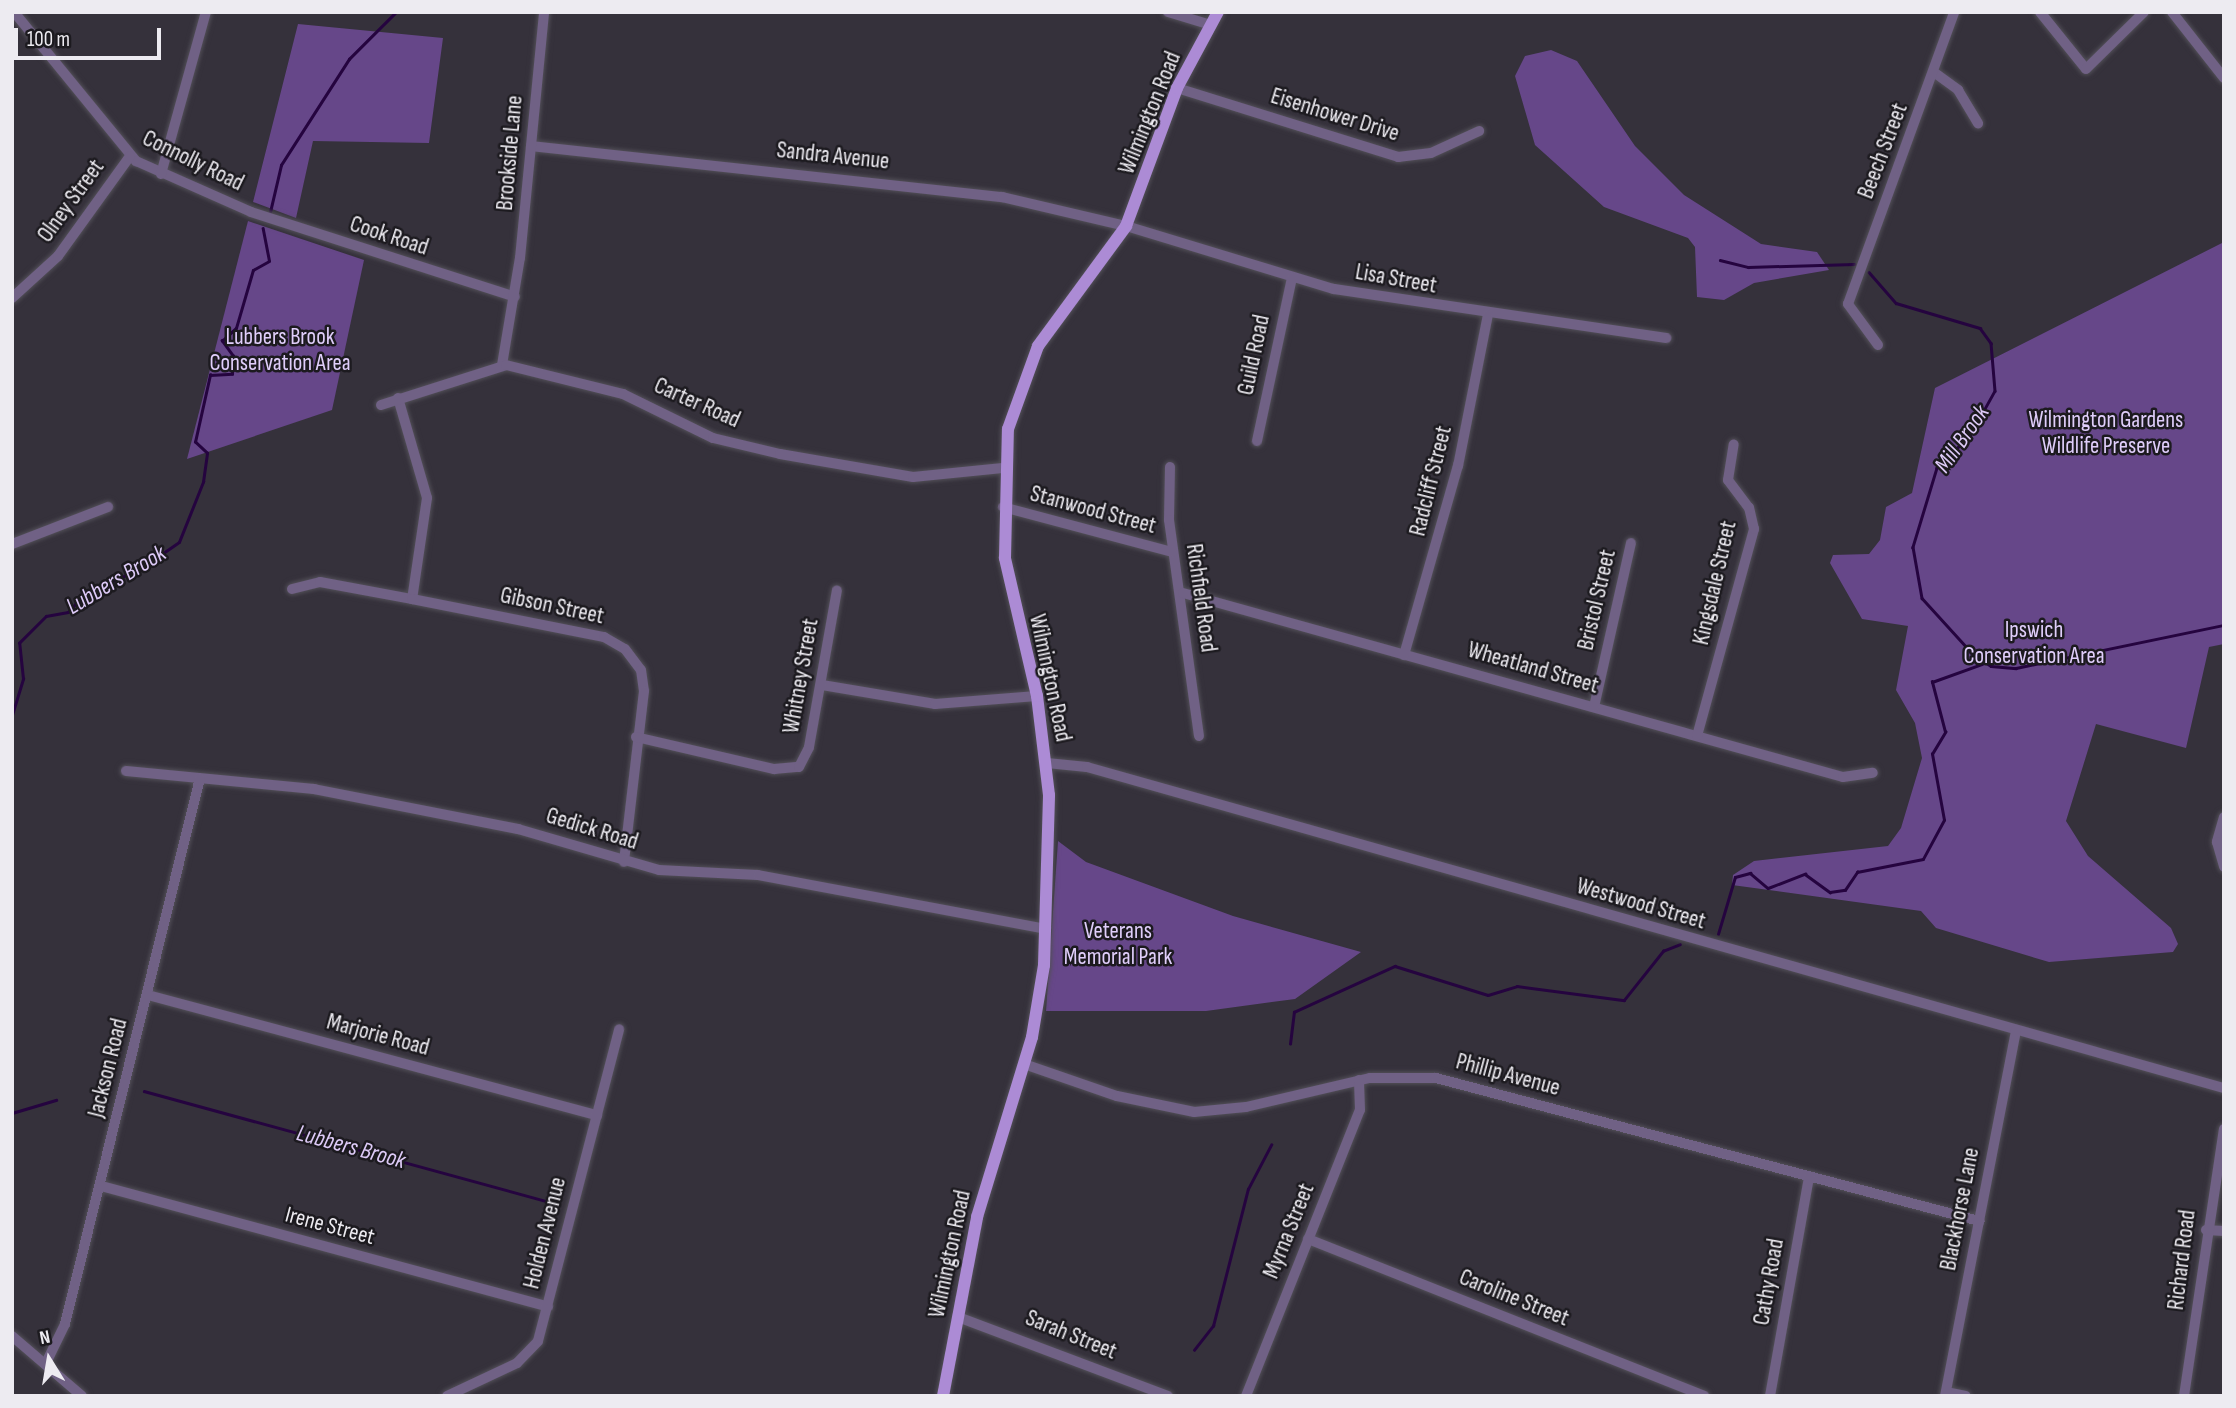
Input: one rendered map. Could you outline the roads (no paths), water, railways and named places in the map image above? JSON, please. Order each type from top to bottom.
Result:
[{"type":"main road","name":"Wilmington Road","points":[[943,1396],[982,1200],[1040,1003],[1046,929],[1047,763],[1037,696],[1011,595],[1003,507],[1003,468],[1011,416],[1033,356],[1126,226],[1177,88],[1218,12]]},
{"type":"street","name":"Connolly Road","points":[[14,12],[130,156],[162,174],[251,212]]},
{"type":"street","points":[[162,174],[206,12]]},
{"type":"street","name":"Brookside Lane","points":[[502,365],[515,297],[544,12]]},
{"type":"street","points":[[1168,12],[1211,24]]},
{"type":"street","name":"Beech Street","points":[[1878,345],[1848,304],[1935,73],[1954,12]]},
{"type":"street","points":[[2040,12],[2086,69],[2144,12]]},
{"type":"street","points":[[2172,12],[2224,78]]},
{"type":"street","points":[[1935,73],[1958,90],[1978,123]]},
{"type":"street","name":"Eisenhower Drive","points":[[1177,88],[1398,156],[1431,153],[1479,131]]},
{"type":"street","name":"Sandra Avenue","points":[[531,146],[967,191],[1126,226]]},
{"type":"street","name":"Olney Street","points":[[12,298],[58,256],[130,156]]},
{"type":"street","name":"Cook Road","points":[[251,212],[515,297]]},
{"type":"street","name":"Lisa Street","points":[[1126,226],[1292,278],[1488,315],[1666,338]]},
{"type":"street","name":"Guild Road","points":[[1257,441],[1292,278]]},
{"type":"street","name":"Radcliff Street","points":[[1404,654],[1458,466],[1488,315]]},
{"type":"street","points":[[381,405],[502,365]]},
{"type":"street","name":"Carter Road","points":[[502,365],[622,394],[708,436],[780,454],[913,477],[1003,468]]},
{"type":"street","points":[[398,398],[427,498],[412,598]]},
{"type":"street","name":"Kingsdale Street","points":[[1698,736],[1754,530],[1749,508],[1728,480],[1734,444]]},
{"type":"street","name":"Richfield Road","points":[[1170,467],[1172,552],[1183,593],[1199,736]]},
{"type":"street","points":[[12,544],[108,507]]},
{"type":"street","name":"Stanwood Street","points":[[1003,507],[1172,552]]},
{"type":"street","name":"Bristol Street","points":[[1594,707],[1631,543]]},
{"type":"street","name":"Gibson Street","points":[[292,589],[322,583],[412,598],[613,640],[642,675],[624,862]]},
{"type":"street","name":"Whitney Street","points":[[636,737],[774,769],[799,767],[821,685],[837,590]]},
{"type":"street","name":"Wheatland Street","points":[[1183,593],[1843,777],[1872,773]]},
{"type":"street","points":[[821,685],[934,704],[1037,696]]},
{"type":"street","name":"Westwood Street","points":[[1047,763],[1087,767],[2224,1088]]},
{"type":"street","name":"Gedick Road","points":[[126,771],[314,789],[518,829],[624,862],[758,875],[1046,929]]},
{"type":"street","name":"Jackson Road","points":[[46,1363],[65,1324],[200,778]]},
{"type":"street","points":[[2224,817],[2217,842],[2224,867]]},
{"type":"street","name":"Marjorie Road","points":[[148,995],[597,1115]]},
{"type":"street","name":"Holden Avenue","points":[[447,1396],[526,1357],[538,1341],[619,1029]]},
{"type":"street","name":"Blackhorse Lane","points":[[1946,1394],[2017,1030]]},
{"type":"street","name":"Phillip Avenue","points":[[1024,1064],[1116,1096],[1194,1112],[1246,1107],[1359,1080],[1436,1078],[1979,1221]]},
{"type":"street","name":"Myrna Street","points":[[1246,1396],[1360,1110],[1359,1080]]},
{"type":"street","name":"Richard Road","points":[[2184,1396],[2206,1230],[2224,1129]]},
{"type":"street","name":"Cathy Road","points":[[1770,1396],[1809,1176]]},
{"type":"street","name":"Irene Street","points":[[101,1186],[548,1307]]},
{"type":"street","points":[[2206,1230],[2224,1231]]},
{"type":"street","name":"Caroline Street","points":[[1308,1239],[1704,1396]]},
{"type":"street","name":"Sarah Street","points":[[958,1317],[1168,1396]]},
{"type":"street","points":[[12,1336],[82,1396]]},
{"type":"street","points":[[1946,1394],[1966,1396]]},
{"type":"waterway","name":"Lubbers Brook","points":[[270,212],[281,165],[349,59],[396,12]]},
{"type":"waterway","name":"Lubbers Brook","points":[[12,715],[23,679],[19,643],[46,616],[68,612],[85,593],[140,569],[179,542],[203,482],[207,453],[195,442],[210,375],[232,374],[233,356],[222,341],[236,328],[253,270],[269,261],[263,229]]},
{"type":"waterway","name":"Mill Brook","points":[[1720,260],[1748,267],[1854,264]]},
{"type":"waterway","name":"Mill Brook","points":[[1869,272],[1896,303],[1980,328],[1991,343],[1995,391],[1970,436],[1937,468],[1913,547],[1922,598],[1971,652],[1991,666],[2016,668],[2224,625]]},
{"type":"waterway","points":[[1718,934],[1735,877],[1750,873],[1768,888],[1805,874],[1830,892],[1845,890],[1857,872],[1923,859],[1944,820],[1932,754],[1945,732],[1932,682],[1982,664]]},
{"type":"waterway","name":"Lubbers Brook","points":[[12,861],[12,868]]},
{"type":"waterway","points":[[1290,1044],[1294,1012],[1395,966],[1488,995],[1517,986],[1624,1000],[1663,951],[1680,944]]},
{"type":"waterway","name":"Lubbers Brook","points":[[144,1091],[558,1204]]},
{"type":"waterway","name":"Lubbers Brook","points":[[12,1113],[56,1100]]},
{"type":"waterway","points":[[1194,1350],[1213,1326],[1248,1189],[1271,1145]]},
{"type":"park label","name":"Lubbers Brook Conservation Area","points":[[280,350]]},
{"type":"park label","name":"Wilmington Gardens Wildlife Preserve","points":[[2106,433]]},
{"type":"park label","name":"Ipswich Conservation Area","points":[[2034,643]]},
{"type":"park label","name":"Veterans Memorial Park","points":[[1118,944]]}]
